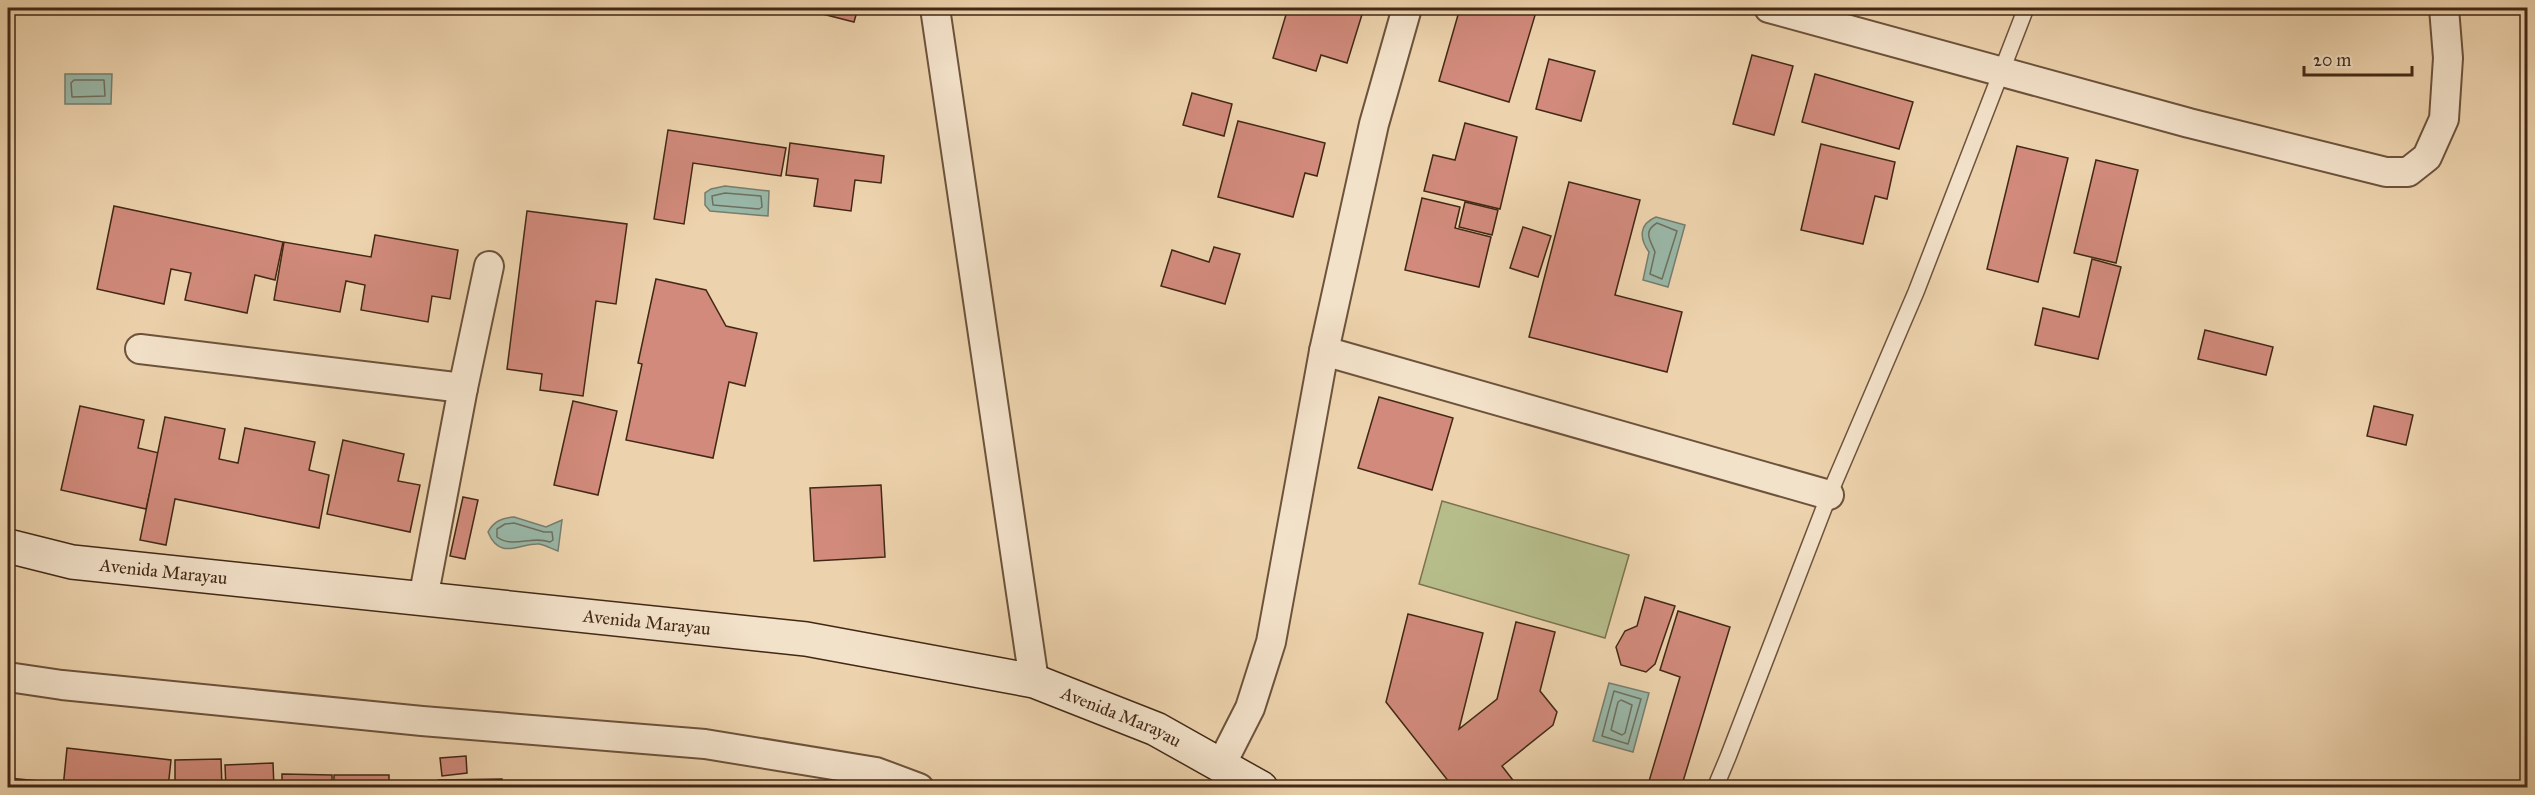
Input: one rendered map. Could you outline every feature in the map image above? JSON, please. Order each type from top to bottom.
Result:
[{"type":"street","points":[[935,8],[1034,681]]},
{"type":"street","points":[[1221,765],[1250,708],[1271,642],[1324,351],[1374,124],[1407,8]]},
{"type":"street","points":[[1769,8],[2188,123],[2386,172],[2408,172],[2427,157],[2444,119],[2448,58],[2444,8]]},
{"type":"street","points":[[423,598],[462,388],[489,266]]},
{"type":"street","points":[[140,349],[462,388]]},
{"type":"street","points":[[1324,351],[1829,495]]},
{"type":"street","name":"Avenida Marayau","points":[[8,546],[72,562],[807,639],[1034,681],[1156,729],[1261,788]]},
{"type":"street","points":[[8,677],[62,685],[422,722],[705,744],[876,772],[919,788]]},
{"type":"lane","points":[[1715,788],[1829,495],[1916,292],[2026,8]]},
{"type":"green space","points":[[1442,501],[1629,555],[1605,638],[1419,584]]},
{"type":"water","points":[[65,74],[112,74],[111,104],[65,104]]},
{"type":"water","points":[[725,186],[769,191],[768,216],[710,211],[705,205],[705,193]]},
{"type":"water","points":[[1656,217],[1685,225],[1668,287],[1643,280],[1649,252],[1643,242],[1642,232],[1646,223]]},
{"type":"water","points":[[514,517],[546,527],[562,520],[558,551],[539,544],[512,548],[499,546],[488,532],[499,521]]},
{"type":"water","points":[[1609,683],[1649,693],[1633,752],[1593,741]]},
{"type":"building","points":[[799,8],[858,8],[854,22]]},
{"type":"building","points":[[1288,8],[1364,8],[1347,63],[1321,55],[1316,71],[1273,58]]},
{"type":"building","points":[[1460,8],[1522,8],[1536,12],[1509,102],[1439,81]]},
{"type":"building","points":[[1752,55],[1793,66],[1774,135],[1733,124]]},
{"type":"building","points":[[1549,59],[1595,71],[1581,121],[1536,109]]},
{"type":"building","points":[[1815,74],[1913,102],[1899,149],[1802,122]]},
{"type":"building","points":[[1192,93],[1232,104],[1224,136],[1183,125]]},
{"type":"building","points":[[1238,121],[1325,143],[1317,176],[1305,173],[1293,217],[1218,197]]},
{"type":"building","points":[[1465,123],[1517,137],[1500,209],[1424,191],[1433,155],[1455,160]]},
{"type":"building","points":[[668,130],[786,148],[781,176],[693,163],[684,224],[654,219]]},
{"type":"building","points":[[790,143],[884,156],[881,183],[855,180],[851,211],[814,206],[818,179],[786,175]]},
{"type":"building","points":[[1821,144],[1895,162],[1887,199],[1875,196],[1863,244],[1801,230]]},
{"type":"building","points":[[2017,146],[2068,158],[2038,282],[1987,269]]},
{"type":"building","points":[[2096,160],[2138,170],[2116,263],[2074,253]]},
{"type":"building","points":[[1569,182],[1640,200],[1615,295],[1682,312],[1667,372],[1529,337]]},
{"type":"building","points":[[1422,198],[1460,207],[1455,228],[1491,237],[1479,287],[1405,270]]},
{"type":"building","points":[[1465,202],[1498,210],[1492,235],[1459,227]]},
{"type":"building","points":[[114,206],[283,242],[275,280],[255,275],[247,313],[185,300],[191,273],[171,269],[164,304],[97,289]]},
{"type":"building","points":[[527,211],[627,224],[616,304],[596,301],[583,396],[540,390],[542,374],[507,369]]},
{"type":"building","points":[[1523,227],[1551,236],[1538,277],[1510,268]]},
{"type":"building","points":[[375,235],[458,250],[450,299],[432,296],[428,322],[361,310],[365,285],[346,281],[340,312],[274,300],[284,242],[371,257]]},
{"type":"building","points":[[1214,247],[1240,254],[1225,304],[1161,286],[1172,250],[1209,262]]},
{"type":"building","points":[[2092,259],[2121,267],[2098,359],[2035,345],[2043,308],[2079,317]]},
{"type":"building","points":[[656,279],[706,290],[726,326],[757,333],[745,386],[729,382],[713,458],[626,440],[642,364],[638,363]]},
{"type":"building","points":[[2205,330],[2273,347],[2266,375],[2198,359]]},
{"type":"building","points":[[1379,397],[1453,418],[1432,490],[1358,468]]},
{"type":"building","points":[[573,401],[617,411],[598,495],[554,485]]},
{"type":"building","points":[[80,406],[144,420],[138,448],[159,453],[146,509],[61,490]]},
{"type":"building","points":[[2374,406],[2413,415],[2406,445],[2367,436]]},
{"type":"building","points":[[165,417],[225,429],[219,459],[238,463],[245,428],[315,442],[309,470],[329,475],[319,528],[175,499],[166,545],[140,540]]},
{"type":"building","points":[[343,440],[404,454],[398,481],[420,485],[410,532],[327,514]]},
{"type":"building","points":[[881,485],[885,557],[814,561],[810,488]]},
{"type":"building","points":[[463,497],[478,500],[465,559],[450,556]]},
{"type":"building","points":[[1645,597],[1675,606],[1655,664],[1646,672],[1621,665],[1616,647],[1625,631],[1637,626]]},
{"type":"building","points":[[1678,611],[1730,627],[1681,788],[1647,788],[1680,677],[1660,670]]},
{"type":"building","points":[[1408,614],[1483,633],[1459,729],[1497,699],[1516,622],[1555,632],[1540,691],[1557,712],[1553,725],[1502,766],[1519,788],[1453,787],[1386,702]]},
{"type":"building","points":[[67,748],[171,760],[168,788],[63,788]]},
{"type":"building","points":[[466,756],[467,773],[442,776],[440,758]]},
{"type":"building","points":[[221,759],[222,788],[175,788],[175,760]]},
{"type":"building","points":[[273,763],[274,788],[226,788],[225,765]]},
{"type":"building","points":[[282,774],[332,775],[332,788],[282,788]]},
{"type":"building","points":[[334,775],[389,775],[389,788],[334,788]]},
{"type":"building","points":[[8,778],[60,783],[60,788],[8,788]]},
{"type":"building","points":[[502,779],[502,788],[438,788],[438,780]]},
{"type":"building","points":[[524,785],[547,788],[524,788]]}]
